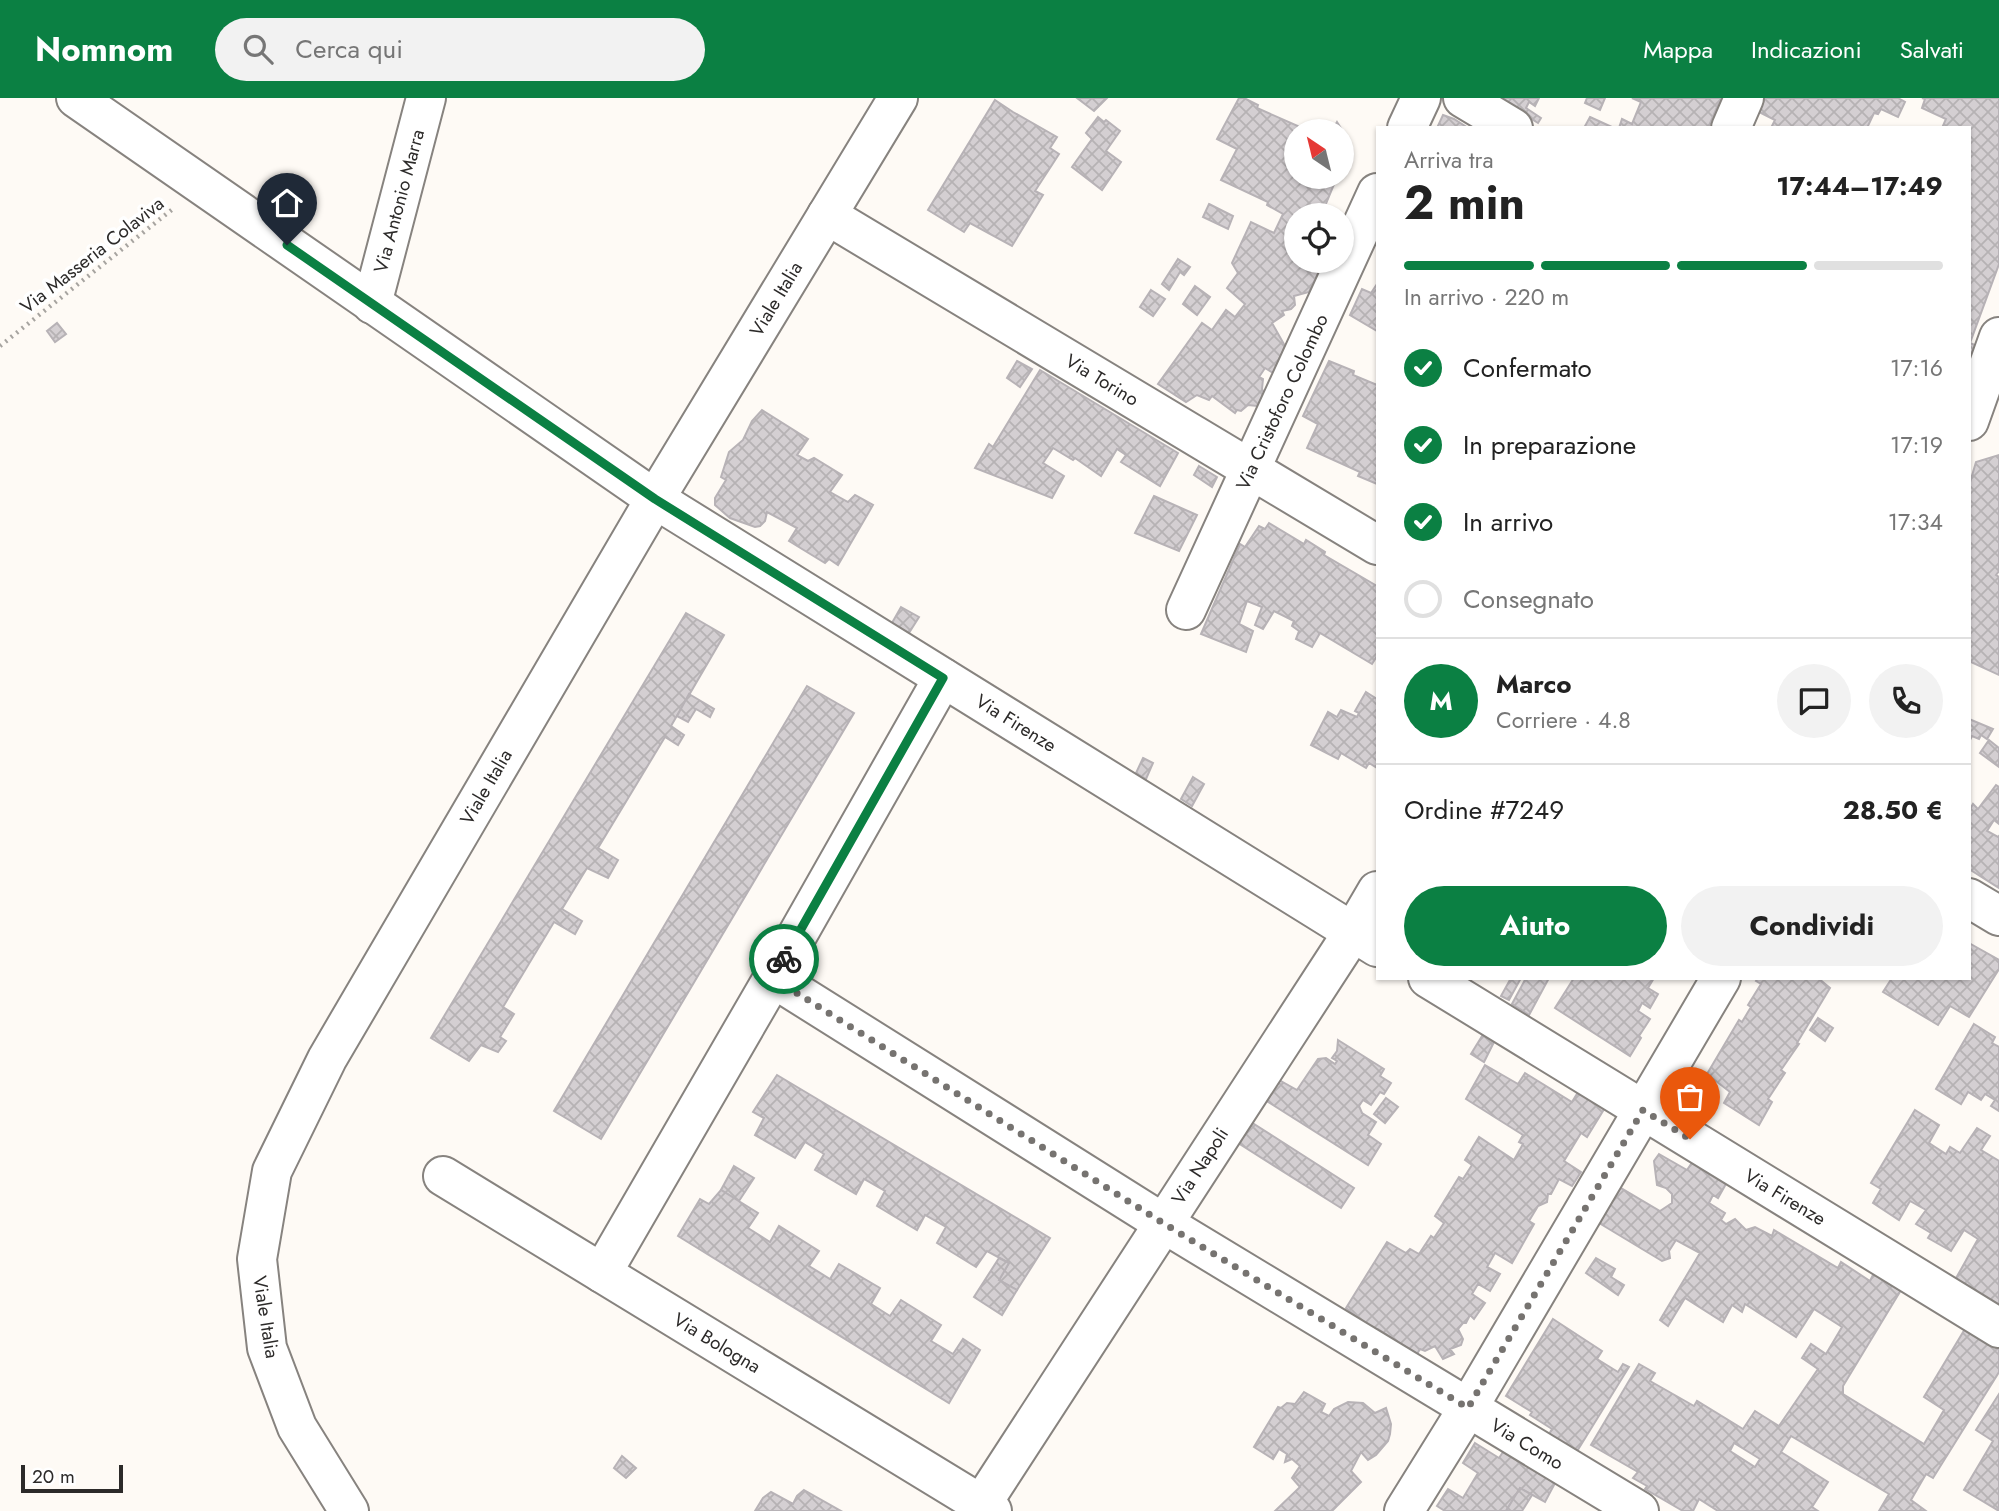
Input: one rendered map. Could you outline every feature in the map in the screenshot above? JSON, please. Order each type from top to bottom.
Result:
[{"type":"street","name":"Via Antonio Marra","points":[[372,304],[426,98]]},
{"type":"street","name":"Viale Italia","points":[[349,1511],[298,1427],[267,1349],[257,1259],[272,1171],[327,1059],[655,499],[898,98]]},
{"type":"street","points":[[1408,126],[1421,98]]},
{"type":"street","points":[[1463,98],[1510,126]]},
{"type":"street","points":[[1732,126],[1744,98]]},
{"type":"street","name":"Via Firenze","points":[[76,99],[655,499],[1365,940]]},
{"type":"street","name":"Via Cristoforo Colombo","points":[[1186,611],[1376,195]]},
{"type":"street","name":"Via Torino","points":[[827,215],[1376,544]]},
{"type":"street","points":[[1978,413],[1999,337]]},
{"type":"street","points":[[602,1273],[943,678]]},
{"type":"street","name":"Via Napoli","points":[[983,1509],[1163,1223],[1365,940],[1376,895]]},
{"type":"street","points":[[1971,899],[1999,916]]},
{"type":"street","name":"Via Como","points":[[773,978],[1163,1223],[1639,1511]]},
{"type":"street","name":"Via Firenze","points":[[1431,980],[1999,1328]]},
{"type":"street","points":[[1404,1511],[1468,1408],[1720,980]]},
{"type":"street","name":"Via Bologna","points":[[443,1175],[983,1509]]},
{"type":"path","name":"Via Masseria Colaviva","points":[[0,346],[202,186]]},
{"type":"building","points":[[1077,98],[1107,98],[1094,111]]},
{"type":"building","points":[[1239,98],[1244,98],[1258,105],[1257,108],[1284,120],[1284,189],[1332,189],[1326,203],[1284,203],[1284,273],[1318,273],[1309,292],[1294,296],[1295,305],[1282,311],[1284,315],[1272,323],[1285,346],[1273,373],[1265,368],[1259,377],[1263,379],[1264,393],[1257,406],[1248,405],[1235,413],[1212,396],[1209,400],[1197,395],[1186,402],[1158,384],[1202,323],[1212,330],[1226,310],[1235,317],[1245,304],[1227,288],[1238,273],[1232,263],[1251,222],[1274,233],[1283,214],[1267,205],[1268,202],[1221,180],[1237,149],[1217,139]]},
{"type":"building","points":[[1490,98],[1539,98],[1535,106],[1529,102],[1526,108],[1541,118],[1538,123],[1508,105]]},
{"type":"building","points":[[1587,98],[1605,98],[1600,110],[1585,103]]},
{"type":"building","points":[[1632,98],[1721,98],[1709,126],[1620,126],[1622,119],[1632,124],[1641,102]]},
{"type":"building","points":[[1765,98],[1898,98],[1905,102],[1898,117],[1881,109],[1878,114],[1874,113],[1868,126],[1772,126],[1775,120],[1759,112]]},
{"type":"building","points":[[1922,98],[1999,98],[1999,264],[1971,340],[1971,126],[1943,126],[1946,119],[1922,108],[1925,99]]},
{"type":"building","points":[[995,100],[1057,137],[1050,148],[1059,154],[1035,191],[1043,195],[1012,246],[970,223],[964,232],[928,210]]},
{"type":"building","points":[[1443,115],[1465,126],[1438,126]]},
{"type":"building","points":[[1098,117],[1120,131],[1106,151],[1121,162],[1102,190],[1072,167],[1092,139],[1086,133]]},
{"type":"building","points":[[1590,117],[1610,126],[1585,126]]},
{"type":"building","points":[[1209,204],[1233,216],[1228,229],[1203,217]]},
{"type":"building","points":[[1178,259],[1190,267],[1184,275],[1180,272],[1169,290],[1162,284]]},
{"type":"building","points":[[1195,286],[1210,297],[1197,315],[1183,304]]},
{"type":"building","points":[[1376,286],[1376,330],[1350,315],[1362,289],[1371,293]]},
{"type":"building","points":[[1151,290],[1165,299],[1153,316],[1140,307]]},
{"type":"building","points":[[57,323],[66,334],[55,342],[47,331]]},
{"type":"building","points":[[1017,361],[1032,369],[1020,387],[1007,378]]},
{"type":"building","points":[[1329,361],[1354,371],[1353,375],[1376,385],[1376,484],[1358,476],[1360,472],[1307,448],[1318,424],[1303,416]]},
{"type":"building","points":[[1040,370],[1178,453],[1160,486],[1121,462],[1126,455],[1117,449],[1101,476],[1075,458],[1073,460],[1053,448],[1043,463],[1064,476],[1052,498],[975,468],[989,444],[993,447]]},
{"type":"building","points":[[762,410],[808,439],[797,455],[808,461],[814,458],[842,475],[830,492],[848,502],[855,495],[873,505],[838,565],[829,559],[825,563],[789,541],[797,528],[767,512],[765,521],[755,527],[730,518],[715,505],[715,498],[726,480],[721,477],[729,452],[743,440],[752,421]]},
{"type":"building","points":[[1999,455],[1999,571],[1996,575],[1999,577],[1999,675],[1971,662],[1971,479],[1976,462]]},
{"type":"building","points":[[1199,466],[1217,477],[1212,487],[1194,475]]},
{"type":"building","points":[[1154,496],[1197,515],[1179,551],[1135,533]]},
{"type":"building","points":[[1269,523],[1304,544],[1306,540],[1325,552],[1324,555],[1376,585],[1376,658],[1372,664],[1320,633],[1312,647],[1296,639],[1299,631],[1292,626],[1294,621],[1274,611],[1263,629],[1255,625],[1262,607],[1247,601],[1239,624],[1253,631],[1246,652],[1201,634],[1240,544],[1245,547],[1259,526],[1265,529]]},
{"type":"building","points":[[901,607],[919,617],[909,633],[892,623]]},
{"type":"building","points":[[686,613],[724,635],[671,726],[684,735],[678,745],[665,737],[598,848],[618,860],[608,878],[587,868],[562,909],[582,921],[575,934],[554,922],[503,1007],[514,1014],[500,1037],[506,1041],[498,1052],[481,1045],[469,1061],[431,1038]]},
{"type":"building","points":[[807,686],[854,713],[601,1139],[554,1111]]},
{"type":"building","points":[[1366,692],[1376,698],[1376,767],[1369,763],[1366,768],[1341,753],[1338,759],[1311,745],[1328,712],[1337,717],[1341,710],[1357,717],[1359,713],[1355,711]]},
{"type":"building","points":[[689,694],[714,709],[710,717],[696,709],[688,722],[677,716]]},
{"type":"building","points":[[1971,720],[1993,729],[1987,739],[1981,735],[1979,739],[1972,736],[1971,738]]},
{"type":"building","points":[[1989,740],[1999,748],[1999,767],[1980,753]]},
{"type":"building","points":[[1143,758],[1153,763],[1146,779],[1136,773]]},
{"type":"building","points":[[1193,777],[1204,784],[1192,806],[1181,799]]},
{"type":"building","points":[[1996,785],[1999,787],[1999,824],[1994,820],[1987,831],[1999,836],[1999,888],[1971,870],[1971,808],[1973,804],[1978,809]]},
{"type":"building","points":[[1971,944],[1999,960],[1999,969],[1969,1017],[1950,1006],[1938,1025],[1883,992],[1891,980],[1971,980]]},
{"type":"building","points":[[1510,980],[1520,980],[1509,1000],[1501,996]]},
{"type":"building","points":[[1525,980],[1548,980],[1529,1015],[1512,1004]]},
{"type":"building","points":[[1573,980],[1653,980],[1648,988],[1658,994],[1650,1008],[1642,1003],[1638,1011],[1650,1019],[1630,1056],[1555,1008]]},
{"type":"building","points":[[1820,980],[1830,988],[1797,1043],[1799,1044],[1781,1070],[1785,1073],[1768,1099],[1772,1102],[1759,1125],[1724,1103],[1730,1092],[1707,1074],[1739,1020],[1742,1022],[1751,1007],[1748,1005],[1761,984],[1756,981]]},
{"type":"building","points":[[1818,1018],[1833,1028],[1825,1041],[1810,1030]]},
{"type":"building","points":[[1974,1024],[1995,1037],[1992,1043],[1999,1047],[1999,1111],[1991,1106],[1995,1100],[1985,1094],[1981,1100],[1968,1092],[1961,1104],[1936,1089]]},
{"type":"building","points":[[1484,1033],[1495,1040],[1484,1062],[1471,1054]]},
{"type":"building","points":[[1338,1040],[1384,1069],[1380,1076],[1391,1083],[1384,1094],[1380,1092],[1371,1105],[1363,1100],[1359,1106],[1362,1113],[1376,1122],[1368,1135],[1381,1144],[1368,1165],[1265,1100],[1279,1080],[1297,1090],[1318,1059],[1326,1058],[1335,1064],[1337,1061],[1332,1058],[1337,1051]]},
{"type":"building","points":[[1485,1065],[1518,1084],[1525,1073],[1572,1102],[1580,1089],[1606,1106],[1587,1137],[1581,1133],[1564,1161],[1581,1172],[1572,1186],[1559,1179],[1551,1194],[1548,1194],[1547,1202],[1538,1206],[1529,1221],[1534,1224],[1512,1263],[1495,1253],[1487,1267],[1500,1274],[1490,1291],[1478,1284],[1472,1294],[1485,1303],[1474,1319],[1470,1315],[1466,1323],[1458,1329],[1463,1339],[1461,1345],[1450,1349],[1454,1354],[1443,1359],[1435,1346],[1425,1351],[1420,1349],[1417,1354],[1378,1329],[1373,1330],[1359,1321],[1346,1308],[1387,1242],[1406,1253],[1410,1249],[1419,1254],[1431,1236],[1434,1238],[1444,1223],[1435,1216],[1459,1177],[1463,1179],[1472,1165],[1465,1160],[1479,1137],[1514,1160],[1523,1144],[1519,1142],[1523,1135],[1466,1099]]},
{"type":"building","points":[[777,1075],[1050,1238],[1017,1290],[999,1280],[1009,1263],[987,1251],[976,1267],[937,1243],[946,1227],[925,1215],[917,1230],[877,1206],[885,1191],[864,1179],[856,1194],[815,1170],[824,1154],[805,1142],[795,1158],[755,1135],[764,1118],[753,1112]]},
{"type":"building","points":[[1386,1098],[1398,1107],[1385,1123],[1374,1114]]},
{"type":"building","points":[[1915,1110],[1939,1125],[1929,1143],[1946,1154],[1950,1147],[1960,1153],[1977,1128],[1990,1136],[1981,1150],[1999,1161],[1999,1306],[1955,1280],[1978,1239],[1964,1230],[1951,1251],[1928,1238],[1931,1233],[1916,1224],[1926,1210],[1910,1201],[1899,1220],[1873,1203],[1881,1189],[1871,1183]]},
{"type":"building","points":[[1251,1122],[1354,1188],[1341,1208],[1238,1143]]},
{"type":"building","points":[[1659,1154],[1687,1170],[1693,1161],[1727,1182],[1718,1198],[1713,1195],[1709,1203],[1725,1213],[1721,1220],[1726,1224],[1735,1219],[1746,1230],[1755,1227],[1772,1236],[1774,1230],[1838,1268],[1841,1262],[1870,1281],[1874,1273],[1901,1290],[1843,1386],[1843,1394],[1924,1444],[1944,1410],[1924,1397],[1965,1329],[1999,1350],[1999,1372],[1933,1478],[1926,1474],[1911,1500],[1926,1511],[1879,1511],[1889,1494],[1791,1436],[1781,1452],[1828,1482],[1812,1507],[1818,1511],[1718,1511],[1699,1499],[1693,1511],[1683,1511],[1645,1489],[1647,1486],[1633,1478],[1638,1472],[1591,1445],[1639,1364],[1655,1373],[1650,1381],[1694,1406],[1697,1401],[1743,1429],[1755,1411],[1779,1426],[1818,1369],[1802,1358],[1811,1344],[1826,1354],[1842,1327],[1814,1309],[1796,1337],[1745,1304],[1742,1312],[1732,1305],[1723,1322],[1685,1298],[1668,1326],[1660,1320],[1700,1253],[1676,1240],[1669,1251],[1670,1258],[1662,1261],[1599,1223],[1619,1187],[1660,1211],[1672,1203],[1672,1194],[1657,1185],[1654,1161]],"holes":[[[1734,1443],[1760,1459],[1755,1467],[1730,1451]]]},
{"type":"building","points":[[734,1166],[754,1178],[739,1201],[721,1190]]},
{"type":"building","points":[[721,1190],[758,1213],[748,1228],[770,1242],[779,1226],[819,1251],[809,1266],[830,1279],[839,1264],[880,1288],[871,1304],[890,1316],[901,1300],[941,1325],[931,1341],[953,1354],[963,1339],[980,1350],[949,1403],[678,1236],[700,1199],[709,1204]]},
{"type":"building","points":[[999,1258],[1009,1263],[999,1280],[1017,1290],[1002,1315],[974,1297]]},
{"type":"building","points":[[1596,1258],[1615,1269],[1611,1277],[1624,1285],[1618,1295],[1586,1273]]},
{"type":"building","points":[[1553,1319],[1602,1351],[1597,1359],[1618,1372],[1623,1364],[1629,1367],[1576,1453],[1548,1436],[1552,1429],[1530,1415],[1532,1412],[1506,1396]]},
{"type":"building","points":[[1304,1392],[1325,1404],[1321,1412],[1329,1416],[1334,1409],[1348,1402],[1363,1403],[1375,1413],[1386,1408],[1391,1424],[1390,1434],[1388,1441],[1368,1460],[1361,1452],[1351,1471],[1361,1482],[1332,1511],[1275,1511],[1300,1487],[1292,1478],[1300,1466],[1292,1459],[1285,1462],[1287,1454],[1279,1449],[1273,1459],[1254,1447],[1278,1407],[1281,1408],[1287,1403],[1295,1404]]},
{"type":"building","points":[[1999,1394],[1999,1511],[1964,1490],[1993,1441],[1976,1430]]},
{"type":"building","points":[[1475,1443],[1499,1458],[1503,1452],[1555,1483],[1545,1502],[1520,1488],[1506,1511],[1445,1511],[1437,1506],[1448,1489],[1463,1498],[1478,1473],[1463,1463]]},
{"type":"building","points":[[622,1456],[636,1468],[626,1478],[614,1468]]},
{"type":"building","points":[[1520,1488],[1532,1495],[1522,1511],[1506,1511]]},
{"type":"building","points":[[804,1490],[841,1511],[755,1511],[763,1498],[771,1492],[793,1504]]},
{"type":"way so far","points":[[784,959],[773,978],[1163,1223],[1468,1408],[1643,1110],[1690,1139]]},
{"type":"route","points":[[287,245],[655,499],[943,678],[784,959]]}]
